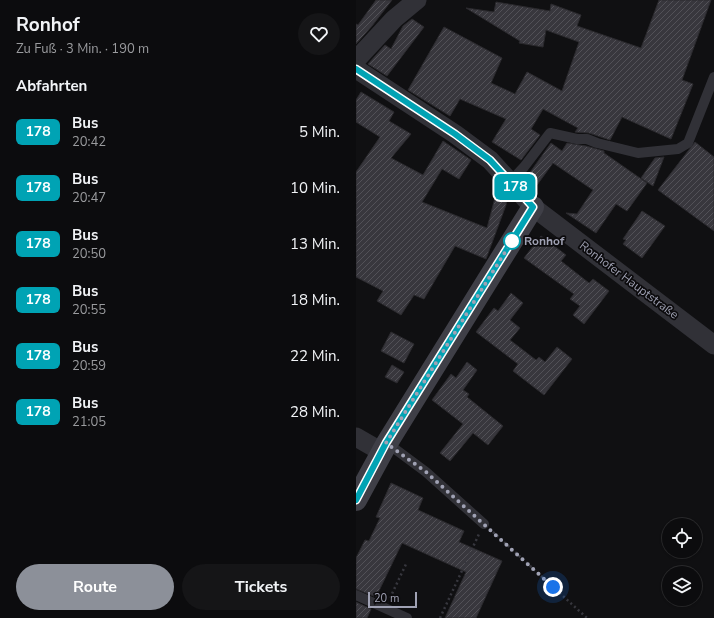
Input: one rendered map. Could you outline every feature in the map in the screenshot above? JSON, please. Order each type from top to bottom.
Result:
[{"type":"street","points":[[356,60],[394,19],[417,0]]},
{"type":"street","name":"Ronhofer Hauptstraße","points":[[356,69],[455,134],[490,160],[533,207],[714,345]]},
{"type":"street","points":[[356,500],[384,448],[533,207]]},
{"type":"street","points":[[356,437],[384,448]]},
{"type":"lane","points":[[510,182],[524,167],[550,133],[578,139],[587,139],[597,144],[638,153],[678,149],[688,144],[714,77]]},
{"type":"lane","points":[[384,448],[426,472],[484,524]]},
{"type":"lane","points":[[356,595],[407,618]]},
{"type":"path","points":[[440,618],[484,524],[587,618]]},
{"type":"path","points":[[385,608],[407,562]]},
{"type":"building","points":[[376,0],[392,0],[356,44],[356,24],[358,25]]},
{"type":"building","points":[[659,0],[711,0],[682,80],[693,84],[671,139],[622,117],[610,140],[589,133],[575,132],[578,128],[543,109],[531,129],[540,135],[521,160],[492,142],[506,119],[460,99],[450,116],[408,90],[444,27],[502,58],[491,83],[515,94],[527,72],[562,91],[579,42],[546,30],[543,47],[519,43],[520,41],[466,8],[494,12],[496,2],[550,11],[551,4],[581,15],[577,26],[641,48]]},
{"type":"building","points":[[412,19],[424,27],[387,76],[368,64],[385,45],[391,49],[403,26]]},
{"type":"building","points":[[361,92],[394,112],[389,121],[411,134],[391,158],[423,175],[443,141],[471,160],[459,179],[442,169],[422,202],[487,228],[496,194],[507,196],[506,205],[486,259],[455,246],[424,299],[414,295],[401,315],[377,301],[383,291],[356,277],[356,172],[380,137],[356,122],[356,100]]},
{"type":"building","points":[[695,142],[714,157],[714,231],[658,190]]},
{"type":"building","points":[[551,143],[562,151],[567,143],[604,151],[604,153],[647,183],[627,211],[616,204],[596,233],[566,213],[577,214],[593,190],[553,163],[537,185],[526,178]]},
{"type":"building","points":[[664,157],[653,186],[641,178],[655,158]]},
{"type":"building","points":[[642,211],[665,226],[642,258],[623,244],[626,240],[623,239]]},
{"type":"building","points":[[541,236],[566,255],[561,261],[589,283],[593,279],[609,291],[584,324],[573,315],[580,306],[570,299],[574,294],[524,258]]},
{"type":"building","points":[[511,293],[523,303],[510,320],[520,328],[510,340],[536,360],[539,357],[545,362],[557,347],[572,359],[544,395],[513,371],[518,364],[476,332],[494,308],[498,311]]},
{"type":"building","points":[[391,332],[414,344],[404,363],[381,351]]},
{"type":"building","points":[[467,362],[477,370],[463,390],[469,394],[467,397],[503,426],[488,445],[473,433],[450,461],[440,453],[463,424],[432,400],[451,374],[456,378]]},
{"type":"building","points":[[392,365],[404,372],[397,383],[385,377]]},
{"type":"building","points":[[391,483],[423,498],[418,510],[464,531],[459,542],[502,561],[476,618],[445,618],[466,572],[402,543],[376,597],[356,589],[356,558],[365,540],[369,541],[380,518],[376,517]]},
{"type":"building","points":[[356,602],[371,609],[367,618],[356,618]]},
{"type":"bus line","name":"178","points":[[356,69],[455,134],[490,160],[533,207],[386,443],[356,500]]},
{"type":"place","name":"Ronhof","points":[[512,241]]},
{"type":"route","points":[[512,241],[386,443],[426,472],[553,587]]}]
